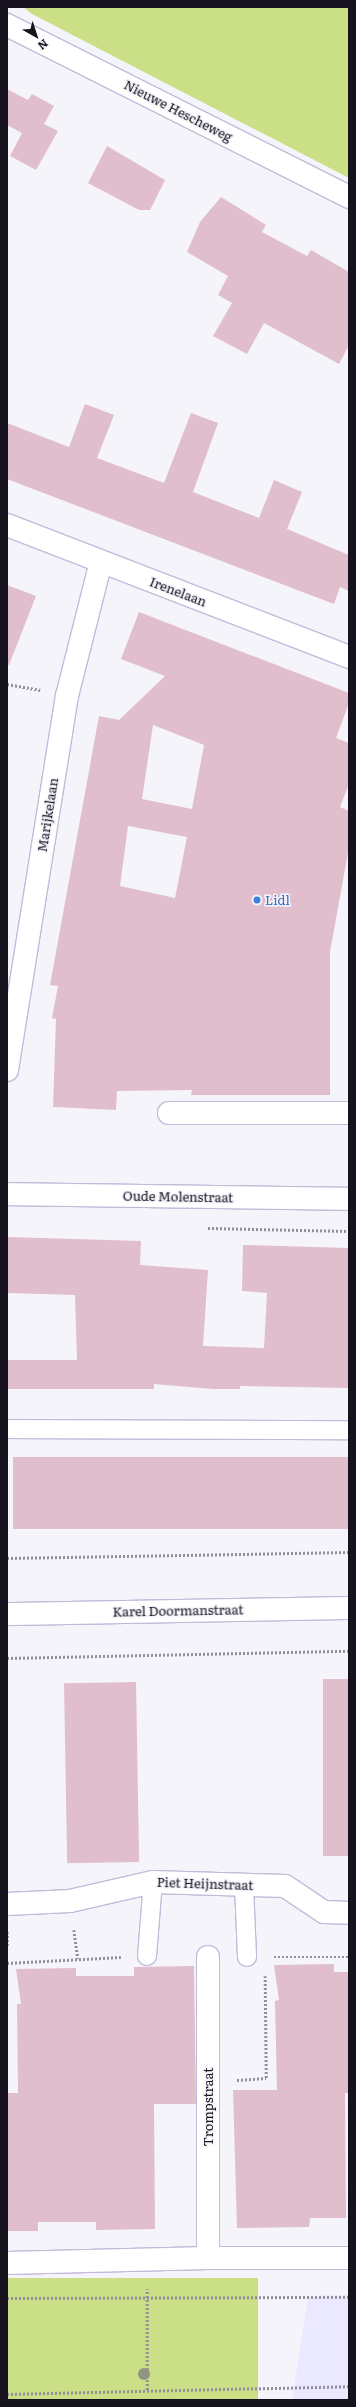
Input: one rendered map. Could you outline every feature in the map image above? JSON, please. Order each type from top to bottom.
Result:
[{"type":"street","name":"Nieuwe Hescheweg","points":[[7,25],[349,197]]},
{"type":"street","name":"Irenelaan","points":[[7,525],[349,657]]},
{"type":"street","name":"Marijkelaan","points":[[7,1070],[67,696],[101,562]]},
{"type":"street","points":[[169,1113],[349,1113]]},
{"type":"street","name":"Oude Molenstraat","points":[[7,1194],[349,1199]]},
{"type":"street","name":"Karel Doormanstraat","points":[[7,1614],[349,1608]]},
{"type":"street","name":"Piet Heijnstraat","points":[[7,1904],[70,1901],[153,1882],[285,1886],[324,1912],[349,1913]]},
{"type":"street","name":"Trompstraat","points":[[208,1957],[208,2258]]},
{"type":"street","points":[[7,2263],[148,2261],[208,2258],[349,2258]]},
{"type":"lane","points":[[7,1429],[349,1430]]},
{"type":"lane","points":[[147,1956],[153,1882]]},
{"type":"lane","points":[[244,1885],[247,1957]]},
{"type":"path","points":[[7,1558],[349,1552]]},
{"type":"path","points":[[7,1658],[349,1651]]},
{"type":"path","points":[[208,2083],[266,2078],[265,1972]]},
{"type":"path","points":[[147,2390],[148,2261]]},
{"type":"path","points":[[7,2298],[349,2297]]},
{"type":"path","points":[[7,2394],[349,2386]]},
{"type":"shaded area","points":[[349,2296],[349,2400],[292,2400],[308,2297]]},
{"type":"green space","points":[[23,7],[349,7],[349,178],[32,14]]},
{"type":"green space","points":[[7,2278],[258,2278],[258,2400],[7,2400]]},
{"type":"building","points":[[7,89],[28,100],[32,94],[54,106],[44,124],[58,131],[36,170],[10,156],[22,133],[7,125]]},
{"type":"building","points":[[107,146],[165,180],[150,210],[139,210],[88,183]]},
{"type":"building","points":[[221,197],[266,225],[262,232],[307,256],[311,250],[349,272],[349,345],[339,364],[264,323],[247,354],[213,336],[232,303],[218,295],[228,276],[187,252],[200,222]]},
{"type":"building","points":[[85,404],[114,415],[97,458],[164,483],[191,413],[218,423],[193,492],[259,518],[274,480],[302,492],[287,529],[349,555],[349,591],[340,587],[334,604],[7,479],[7,423],[69,447]]},
{"type":"building","points":[[7,585],[36,596],[9,665],[7,665]]},
{"type":"building","points":[[139,612],[349,693],[349,703],[336,738],[349,743],[349,784],[340,807],[349,811],[349,847],[330,952],[330,1095],[191,1095],[192,1090],[117,1091],[116,1110],[53,1107],[56,1019],[52,1018],[58,986],[50,985],[99,716],[119,720],[165,676],[121,659]],"holes":[[[153,725],[204,745],[192,809],[142,799]],[[128,826],[187,837],[175,898],[120,886]]]},
{"type":"building","points":[[7,1237],[141,1241],[140,1265],[208,1270],[203,1346],[264,1348],[267,1293],[242,1291],[243,1245],[349,1248],[349,1388],[240,1386],[240,1389],[213,1389],[154,1384],[154,1389],[7,1389],[7,1360],[77,1360],[75,1295],[7,1293]]},
{"type":"building","points":[[13,1457],[349,1457],[349,1529],[13,1529]]},
{"type":"building","points":[[323,1679],[349,1679],[349,1856],[323,1856]]},
{"type":"building","points":[[136,1682],[139,1862],[67,1863],[64,1683]]},
{"type":"building","points":[[334,1964],[334,1972],[349,1972],[349,2093],[345,2093],[346,2218],[310,2218],[309,2227],[237,2228],[233,2090],[277,2090],[275,2001],[279,2000],[274,1965]]},
{"type":"building","points":[[194,1966],[196,2104],[154,2104],[155,2229],[96,2230],[96,2222],[38,2222],[38,2231],[7,2231],[7,2093],[18,2093],[17,2004],[21,2004],[16,1969],[76,1968],[76,1976],[134,1976],[134,1967]]},
{"type":"place","name":"Lidl","points":[[257,900]]}]
